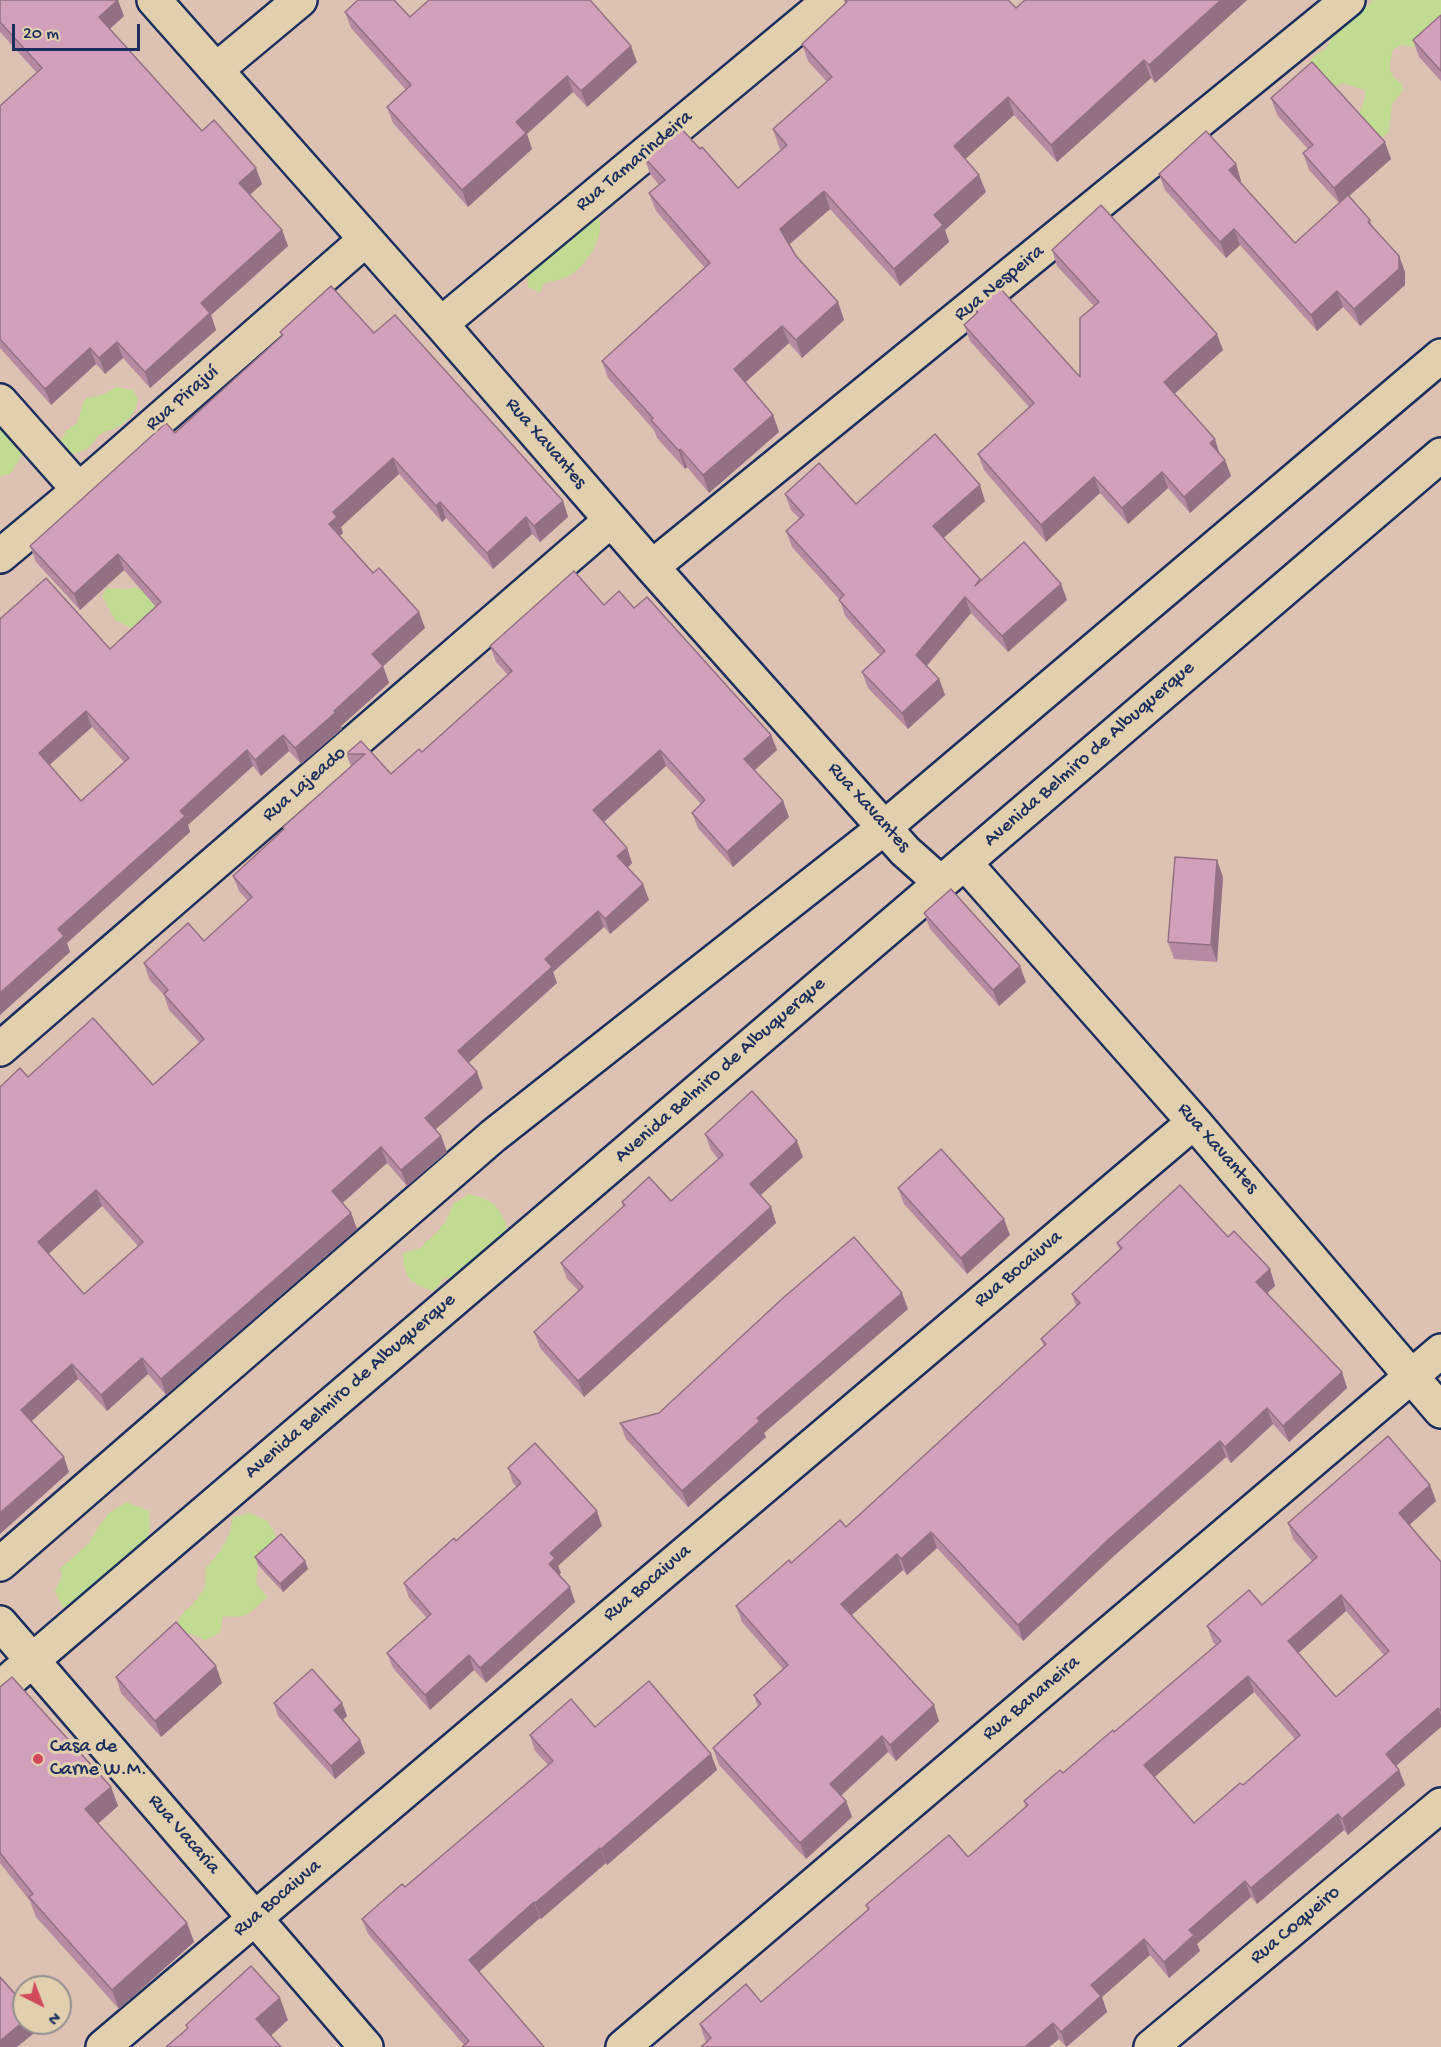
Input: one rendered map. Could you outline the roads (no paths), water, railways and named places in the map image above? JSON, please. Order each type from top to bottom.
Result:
[{"type":"street","name":"Rua Xavantes","points":[[154,0],[441,324],[652,567],[905,850],[953,873],[1194,1122],[1441,1411]]},
{"type":"street","points":[[216,70],[300,0]]},
{"type":"street","name":"Rua Tamarindeira","points":[[441,324],[830,0]]},
{"type":"street","name":"Rua Nespeira","points":[[652,567],[1348,0]]},
{"type":"street","name":"Rua Pirajuí","points":[[0,556],[79,490],[365,240]]},
{"type":"street","points":[[0,1564],[493,1136],[885,827],[1441,356]]},
{"type":"street","points":[[0,401],[79,490]]},
{"type":"street","name":"Avenida Belmiro de Albuquerque","points":[[0,1688],[1441,455]]},
{"type":"street","name":"Rua Lajeado","points":[[0,1049],[611,520]]},
{"type":"street","name":"Rua Bocaiuva","points":[[103,2047],[1194,1122]]},
{"type":"street","name":"Rua Bananeira","points":[[623,2047],[1441,1351]]},
{"type":"street","name":"Rua Vacaria","points":[[0,1623],[366,2047]]},
{"type":"street","name":"Rua Coqueiro","points":[[1151,2047],[1441,1805]]},
{"type":"place","name":"Casa de Carne W.M.","points":[[38,1759]]}]
